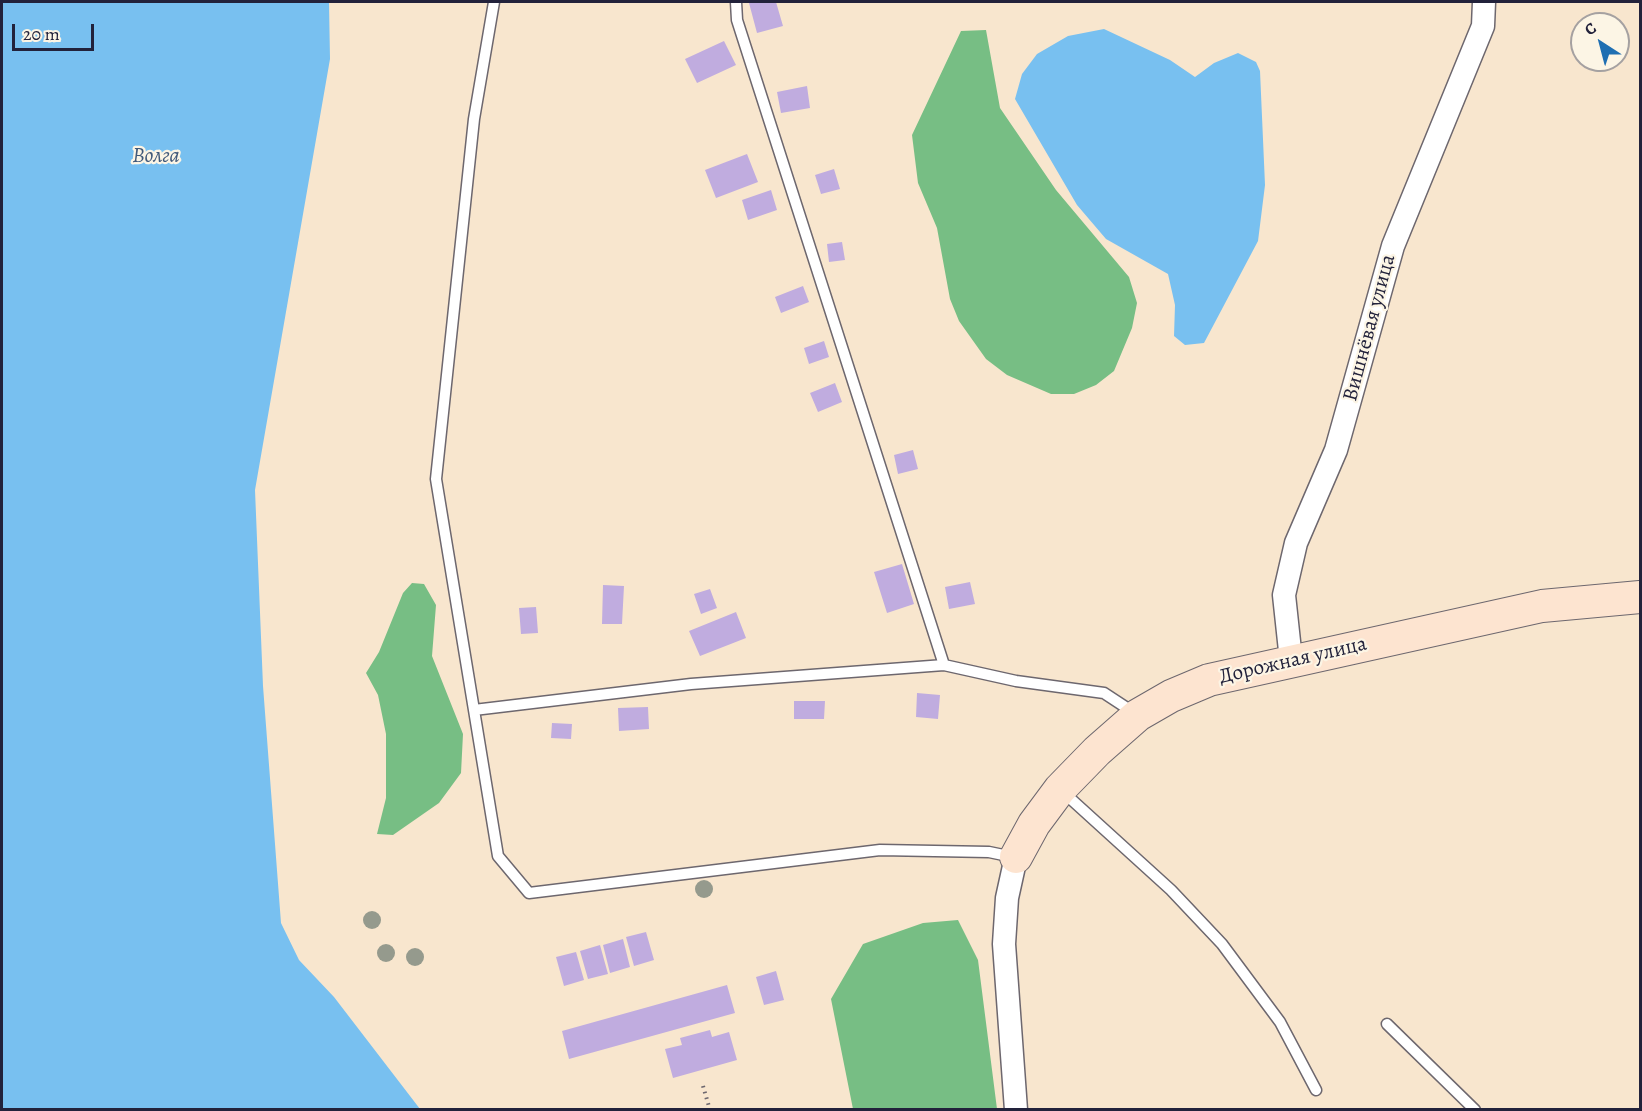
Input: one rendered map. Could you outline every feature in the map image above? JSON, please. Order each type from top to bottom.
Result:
[{"type":"street","name":"Вишнёвая улица","points":[[1291,660],[1284,596],[1296,543],[1336,450],[1393,246],[1483,26],[1484,2]]},
{"type":"street","name":"Дорожная улица","points":[[1016,857],[1034,824],[1060,789],[1096,751],[1138,716],[1171,696],[1209,680],[1542,606],[1641,597]]},
{"type":"street","points":[[1016,857],[1007,898],[1004,944],[1016,1110]]},
{"type":"lane","points":[[494,2],[474,118],[436,479],[498,855],[529,893],[880,850],[989,852],[1016,857]]},
{"type":"lane","points":[[736,2],[737,20],[944,665]]},
{"type":"lane","points":[[474,710],[691,684],[944,665],[1016,681],[1104,693],[1138,716]]},
{"type":"lane","points":[[1060,789],[1171,890],[1222,944],[1280,1022],[1316,1090]]},
{"type":"lane","points":[[1387,1024],[1475,1110]]},
{"type":"path","points":[[703,1086],[710,1110]]},
{"type":"green space","points":[[986,30],[1000,108],[1056,190],[1129,277],[1137,303],[1132,328],[1114,371],[1096,385],[1074,394],[1051,394],[1007,375],[986,359],[959,321],[950,299],[937,228],[918,183],[912,135],[961,31]]},
{"type":"green space","points":[[412,583],[424,584],[436,605],[432,656],[463,734],[461,773],[439,803],[393,835],[377,834],[386,798],[386,734],[378,695],[366,673],[379,652],[403,593]]},
{"type":"green space","points":[[958,920],[978,960],[997,1109],[853,1109],[831,999],[863,944],[923,923]]},
{"type":"water","name":"Волга","points":[[2,2],[329,2],[330,59],[255,490],[263,686],[281,923],[299,960],[334,997],[420,1109],[2,1109]]},
{"type":"water","points":[[1104,29],[1170,60],[1195,77],[1214,63],[1238,53],[1256,62],[1260,71],[1265,185],[1258,241],[1204,343],[1185,345],[1174,336],[1175,305],[1168,274],[1106,239],[1077,205],[1015,99],[1022,74],[1037,54],[1068,36]]},
{"type":"building","points":[[776,2],[783,26],[757,33],[749,3]]},
{"type":"building","points":[[724,41],[736,65],[697,83],[685,59]]},
{"type":"building","points":[[807,86],[810,108],[781,113],[777,92]]},
{"type":"building","points":[[747,154],[758,182],[716,198],[705,170]]},
{"type":"building","points":[[834,169],[840,189],[821,194],[815,175]]},
{"type":"building","points":[[771,190],[777,210],[748,220],[742,200]]},
{"type":"building","points":[[842,242],[845,260],[829,262],[827,244]]},
{"type":"building","points":[[803,286],[809,302],[781,313],[775,297]]},
{"type":"building","points":[[824,341],[829,357],[809,364],[804,348]]},
{"type":"building","points":[[835,383],[842,402],[818,412],[810,393]]},
{"type":"building","points":[[913,450],[918,469],[898,474],[894,455]]},
{"type":"building","points":[[902,564],[914,604],[887,613],[874,572]]},
{"type":"building","points":[[970,582],[975,604],[949,609],[945,587]]},
{"type":"building","points":[[603,585],[624,586],[622,624],[602,624]]},
{"type":"building","points":[[710,589],[717,608],[701,614],[694,594]]},
{"type":"building","points":[[536,607],[538,633],[521,634],[519,608]]},
{"type":"building","points":[[736,612],[746,638],[700,656],[689,631]]},
{"type":"building","points":[[917,693],[940,695],[938,719],[916,717]]},
{"type":"building","points":[[794,701],[825,701],[824,719],[794,719]]},
{"type":"building","points":[[648,707],[649,729],[619,731],[618,708]]},
{"type":"building","points":[[552,723],[572,724],[571,739],[551,738]]},
{"type":"building","points":[[646,932],[654,960],[634,966],[626,937]]},
{"type":"building","points":[[623,939],[630,967],[610,973],[603,945]]},
{"type":"building","points":[[600,945],[608,974],[588,979],[580,951]]},
{"type":"building","points":[[576,952],[584,980],[564,986],[556,957]]},
{"type":"building","points":[[776,971],[784,1000],[764,1005],[756,977]]},
{"type":"building","points":[[727,985],[735,1013],[569,1059],[562,1031]]},
{"type":"building","points":[[710,1030],[712,1037],[729,1032],[737,1060],[673,1078],[665,1049],[682,1045],[680,1038]]}]
